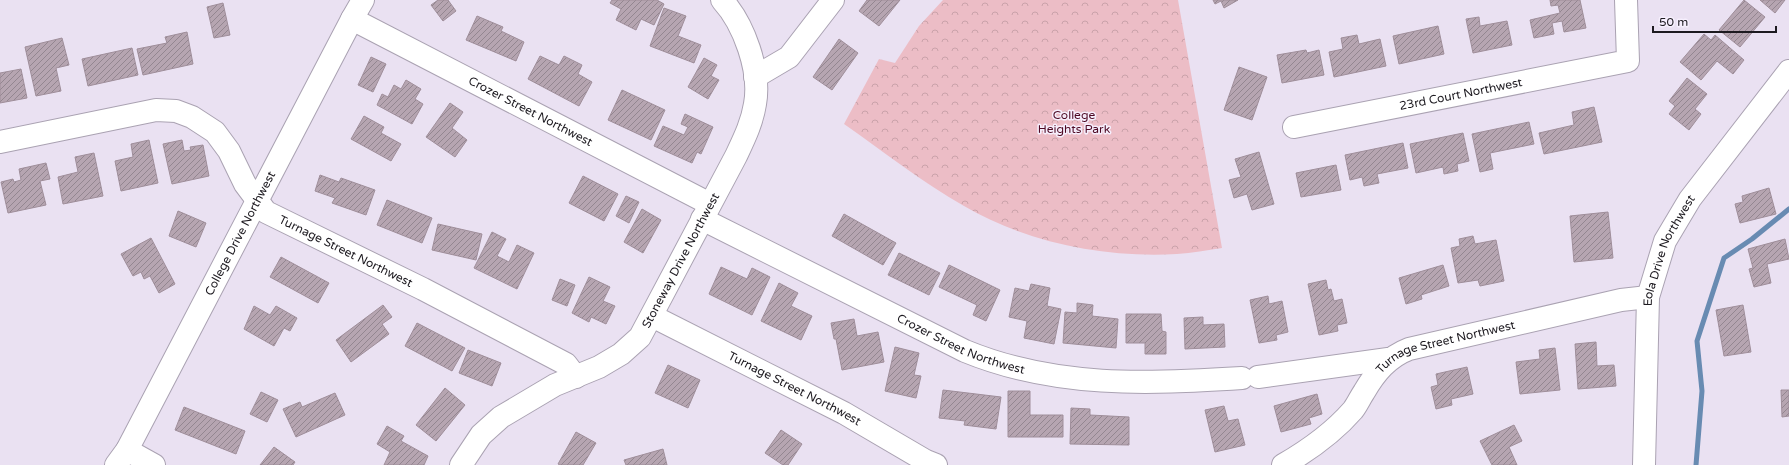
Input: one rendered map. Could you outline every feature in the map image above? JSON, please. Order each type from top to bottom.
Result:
[{"type":"street","name":"College Drive Northwest","points":[[121,458],[363,0]]},
{"type":"street","points":[[722,0],[743,32],[750,53],[755,77],[789,57],[832,0]]},
{"type":"street","name":"23rd Court Northwest","points":[[1294,127],[1628,61],[1626,0]]},
{"type":"street","name":"Crozer Street Northwest","points":[[352,19],[706,212],[965,351],[986,360],[1022,369],[1071,378],[1117,383],[1182,382],[1250,378],[1388,359]]},
{"type":"street","name":"Eola Drive Northwest","points":[[1644,465],[1648,297],[1665,241],[1676,220],[1690,199],[1789,71]]},
{"type":"street","name":"Stoneway Drive Northwest","points":[[461,465],[481,435],[501,417],[555,385],[599,367],[621,354],[640,337],[748,130],[755,102],[755,77]]},
{"type":"street","name":"Turnage Street Northwest","points":[[0,142],[156,110],[176,111],[192,117],[215,132],[229,151],[245,184],[266,212],[422,289],[566,364],[576,377]]},
{"type":"street","name":"Turnage Street Northwest","points":[[1283,465],[1327,437],[1354,409],[1370,383],[1388,359],[1398,353],[1409,349],[1621,300],[1648,297]]},
{"type":"street","name":"Turnage Street Northwest","points":[[652,316],[837,409],[926,461],[936,465]]},
{"type":"street","points":[[121,458],[154,465]]},
{"type":"green space","name":"College Heights Park","points":[[943,0],[1178,0],[1222,248],[1177,254],[1150,255],[1094,250],[1040,239],[989,219],[948,197],[844,124],[879,59],[895,63],[919,26]]},
{"type":"building","points":[[438,0],[448,0],[456,11],[443,21],[431,5]]},
{"type":"building","points":[[612,0],[657,0],[664,4],[654,25],[641,19],[636,30],[616,20],[621,9],[610,3]]},
{"type":"building","points":[[867,0],[900,0],[879,26],[859,11]]},
{"type":"building","points":[[1213,0],[1238,0],[1224,8],[1221,1],[1215,4]]},
{"type":"building","points":[[1550,0],[1580,0],[1586,28],[1564,32],[1562,21],[1552,23],[1554,34],[1534,38],[1530,20],[1560,13],[1558,5],[1551,6]]},
{"type":"building","points":[[1744,0],[1765,17],[1740,47],[1719,30]]},
{"type":"building","points":[[1760,0],[1785,0],[1775,13]]},
{"type":"building","points":[[223,3],[230,35],[214,38],[207,7]]},
{"type":"building","points":[[664,8],[686,16],[678,36],[701,45],[694,63],[650,46]]},
{"type":"building","points":[[477,16],[503,27],[501,31],[524,42],[516,61],[466,40]]},
{"type":"building","points":[[1479,17],[1480,26],[1507,21],[1512,45],[1473,53],[1466,19]]},
{"type":"building","points":[[1438,26],[1444,54],[1399,64],[1393,36]]},
{"type":"building","points":[[187,32],[193,64],[143,75],[137,49],[167,43],[165,37]]},
{"type":"building","points":[[1704,34],[1711,40],[1715,35],[1744,60],[1733,74],[1717,61],[1701,80],[1680,62]]},
{"type":"building","points":[[1357,35],[1359,44],[1380,39],[1386,66],[1334,77],[1329,52],[1343,49],[1341,38]]},
{"type":"building","points":[[62,38],[69,65],[56,68],[61,91],[36,96],[25,47]]},
{"type":"building","points":[[839,39],[858,53],[832,90],[813,77]]},
{"type":"building","points":[[132,48],[138,75],[88,86],[82,59]]},
{"type":"building","points":[[1306,50],[1307,53],[1319,50],[1324,75],[1282,83],[1277,55]]},
{"type":"building","points":[[540,56],[559,65],[564,56],[582,65],[578,74],[592,82],[579,106],[528,79]]},
{"type":"building","points":[[371,57],[386,64],[373,92],[358,85]]},
{"type":"building","points":[[704,58],[717,65],[711,76],[719,80],[708,99],[688,87]]},
{"type":"building","points":[[1239,67],[1267,77],[1252,120],[1224,110]]},
{"type":"building","points":[[21,69],[27,98],[0,103],[0,73]]},
{"type":"building","points":[[1687,78],[1707,94],[1695,109],[1701,114],[1689,130],[1669,114],[1675,106],[1669,101]]},
{"type":"building","points":[[406,80],[421,89],[415,99],[423,104],[412,124],[377,105],[382,94],[388,97],[394,85],[401,89]]},
{"type":"building","points":[[622,90],[665,110],[651,140],[608,120]]},
{"type":"building","points":[[450,103],[463,112],[452,128],[467,140],[455,157],[426,137]]},
{"type":"building","points":[[1594,107],[1602,142],[1544,154],[1539,133],[1574,125],[1572,112]]},
{"type":"building","points":[[685,114],[713,127],[701,154],[697,152],[692,163],[654,146],[663,126],[684,135],[688,127],[681,124]]},
{"type":"building","points":[[364,116],[384,127],[381,133],[401,144],[391,161],[351,139]]},
{"type":"building","points":[[1529,122],[1534,144],[1490,153],[1493,169],[1480,172],[1472,134]]},
{"type":"building","points":[[1463,133],[1469,161],[1457,164],[1458,171],[1444,174],[1443,167],[1416,173],[1410,144]]},
{"type":"building","points":[[149,140],[158,183],[121,191],[115,161],[133,157],[131,144]]},
{"type":"building","points":[[182,140],[184,151],[191,150],[190,147],[203,145],[209,176],[172,184],[163,144]]},
{"type":"building","points":[[1403,143],[1408,168],[1377,174],[1379,183],[1364,186],[1362,177],[1350,180],[1345,155]]},
{"type":"building","points":[[1259,152],[1274,204],[1252,210],[1247,194],[1234,198],[1229,180],[1241,177],[1235,159]]},
{"type":"building","points":[[94,153],[103,196],[63,204],[58,177],[78,172],[75,157]]},
{"type":"building","points":[[46,163],[50,179],[40,181],[46,205],[8,213],[1,182],[13,179],[14,182],[21,180],[19,169]]},
{"type":"building","points":[[1336,165],[1341,190],[1301,197],[1296,173]]},
{"type":"building","points":[[320,175],[339,182],[341,178],[375,190],[366,215],[332,203],[335,198],[315,191]]},
{"type":"building","points":[[583,176],[618,194],[604,221],[569,203]]},
{"type":"building","points":[[1769,188],[1776,214],[1740,223],[1735,204],[1743,202],[1742,196]]},
{"type":"building","points":[[626,196],[639,202],[629,223],[616,216]]},
{"type":"building","points":[[387,200],[432,218],[422,243],[377,225]]},
{"type":"building","points":[[642,209],[661,220],[643,253],[624,242]]},
{"type":"building","points":[[178,211],[206,223],[196,247],[169,236]]},
{"type":"building","points":[[1608,212],[1613,258],[1574,262],[1570,216]]},
{"type":"building","points":[[844,214],[896,243],[883,265],[832,236]]},
{"type":"building","points":[[438,224],[482,234],[476,260],[432,250]]},
{"type":"building","points":[[492,232],[506,239],[497,256],[509,262],[517,245],[534,253],[517,289],[474,268]]},
{"type":"building","points":[[1473,236],[1475,244],[1496,240],[1504,281],[1480,286],[1478,280],[1458,283],[1451,248],[1460,246],[1459,239]]},
{"type":"building","points":[[151,238],[175,284],[159,293],[150,276],[144,279],[141,272],[133,276],[121,254]]},
{"type":"building","points":[[1785,239],[1789,259],[1767,264],[1771,283],[1754,287],[1749,269],[1753,268],[1748,249]]},
{"type":"building","points":[[899,253],[940,273],[929,295],[888,275]]},
{"type":"building","points":[[281,257],[329,283],[318,303],[270,277]]},
{"type":"building","points":[[949,265],[1000,290],[986,321],[973,315],[977,305],[939,287]]},
{"type":"building","points":[[1443,265],[1449,286],[1421,295],[1422,299],[1406,304],[1399,278]]},
{"type":"building","points":[[721,267],[747,279],[752,268],[770,277],[752,315],[709,294]]},
{"type":"building","points":[[589,277],[610,287],[603,301],[615,306],[606,324],[591,317],[589,322],[572,313]]},
{"type":"building","points":[[560,279],[575,285],[567,306],[552,300]]},
{"type":"building","points":[[1326,280],[1328,290],[1331,289],[1334,301],[1342,299],[1347,323],[1337,325],[1338,331],[1319,335],[1308,284]]},
{"type":"building","points":[[779,283],[798,293],[791,306],[812,316],[801,340],[761,321]]},
{"type":"building","points":[[1031,284],[1050,288],[1047,306],[1061,309],[1054,344],[1024,338],[1027,321],[1009,317],[1015,288],[1029,291]]},
{"type":"building","points":[[1268,296],[1269,304],[1282,301],[1288,332],[1276,335],[1277,340],[1259,343],[1250,300]]},
{"type":"building","points":[[1077,303],[1093,305],[1092,316],[1118,319],[1116,348],[1063,343],[1065,312],[1077,313]]},
{"type":"building","points":[[383,305],[392,317],[382,324],[389,334],[351,362],[336,340]]},
{"type":"building","points":[[1743,305],[1751,352],[1724,356],[1716,310]]},
{"type":"building","points":[[254,306],[270,315],[276,306],[297,318],[290,331],[284,328],[274,346],[244,329]]},
{"type":"building","points":[[1126,314],[1161,314],[1162,331],[1166,332],[1166,354],[1145,354],[1145,343],[1126,343]]},
{"type":"building","points":[[1203,317],[1203,325],[1224,324],[1225,347],[1185,349],[1184,318]]},
{"type":"building","points":[[854,319],[857,336],[878,332],[884,362],[842,370],[836,339],[834,339],[831,323]]},
{"type":"building","points":[[417,323],[465,348],[452,371],[405,346]]},
{"type":"building","points":[[1596,342],[1597,366],[1614,365],[1616,386],[1578,389],[1575,344]]},
{"type":"building","points":[[895,347],[919,353],[914,375],[921,376],[916,398],[885,391]]},
{"type":"building","points":[[1555,348],[1560,390],[1520,394],[1516,362],[1540,359],[1539,350]]},
{"type":"building","points":[[468,350],[501,363],[492,386],[459,373]]},
{"type":"building","points":[[668,365],[700,380],[688,408],[655,393]]},
{"type":"building","points":[[1467,367],[1473,394],[1451,399],[1452,405],[1436,409],[1431,387],[1438,385],[1436,374]]},
{"type":"building","points":[[445,388],[465,405],[436,441],[416,425]]},
{"type":"building","points":[[943,390],[1001,397],[996,429],[964,425],[965,421],[939,418]]},
{"type":"building","points":[[1781,390],[1789,390],[1789,416],[1782,417]]},
{"type":"building","points":[[1008,391],[1030,391],[1030,415],[1063,415],[1063,437],[1008,437]]},
{"type":"building","points":[[261,392],[278,400],[267,422],[250,414]]},
{"type":"building","points":[[335,393],[345,415],[296,437],[283,409],[300,402],[302,407]]},
{"type":"building","points":[[1317,394],[1322,414],[1309,418],[1311,424],[1281,432],[1274,406]]},
{"type":"building","points":[[1224,406],[1228,421],[1238,419],[1245,445],[1215,452],[1205,410]]},
{"type":"building","points":[[184,407],[245,431],[236,454],[175,430]]},
{"type":"building","points":[[1071,408],[1090,409],[1090,415],[1129,417],[1129,445],[1070,444]]},
{"type":"building","points":[[1514,425],[1522,441],[1509,447],[1517,465],[1492,465],[1480,441]]},
{"type":"building","points":[[387,426],[404,436],[401,441],[428,456],[424,465],[384,465],[390,452],[377,444]]},
{"type":"building","points":[[781,430],[802,444],[788,465],[783,465],[765,453]]},
{"type":"building","points":[[576,432],[596,443],[583,465],[558,464]]},
{"type":"building","points":[[274,447],[295,462],[293,465],[260,465]]},
{"type":"building","points":[[663,449],[667,465],[626,465],[624,460]]},
{"type":"waterway","points":[[1696,465],[1702,391],[1697,341],[1724,258],[1752,239],[1789,209]]}]
